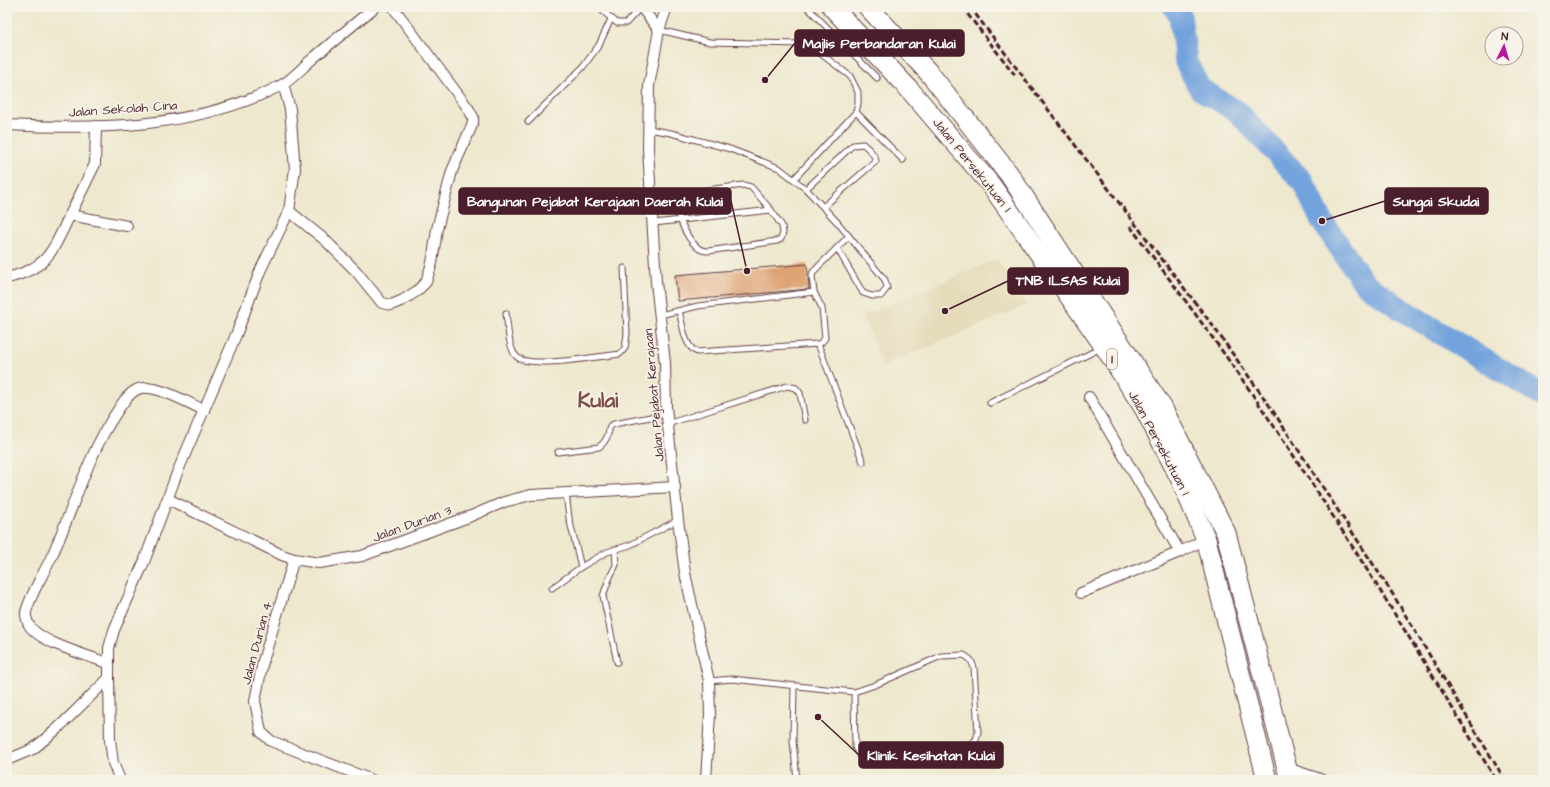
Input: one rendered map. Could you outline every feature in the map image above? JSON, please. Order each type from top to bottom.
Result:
[{"type":"highway","name":"Jalan Persekutuan 1","points":[[832,7],[909,89],[991,185],[1104,346],[1144,408],[1180,478],[1206,539],[1267,780]]},
{"type":"highway","name":"Jalan Persekutuan 1","points":[[868,7],[930,74],[1009,174],[1162,407],[1226,533],[1289,774]]},
{"type":"street","name":"Jalan Sekolah Cina","points":[[7,125],[96,126],[163,121],[211,112],[252,98],[282,84],[374,7]]},
{"type":"street","points":[[289,211],[325,240],[356,271],[382,303],[391,305],[403,300],[417,291],[426,282],[432,263],[437,229],[452,171],[473,123],[473,117],[468,108],[393,7]]},
{"type":"street","points":[[641,7],[659,30]]},
{"type":"street","name":"Jalan Pejabat Kerajaan","points":[[667,7],[659,30],[649,86],[648,149],[654,223],[656,282],[664,363],[666,414],[678,520],[685,573],[709,681],[710,714],[706,780]]},
{"type":"street","points":[[120,780],[113,763],[110,740],[109,648],[114,630],[144,562],[177,473],[261,269],[289,211],[295,169],[290,109],[282,84]]},
{"type":"street","points":[[7,278],[30,271],[43,262],[53,248],[95,164],[96,126]]},
{"type":"street","points":[[70,215],[127,226]]},
{"type":"street","points":[[108,663],[49,642],[35,633],[29,625],[25,614],[30,599],[50,560],[89,464],[111,421],[124,401],[135,390],[143,388],[157,390],[204,410]]},
{"type":"street","points":[[1089,397],[1180,552]]},
{"type":"street","name":"Jalan Durian 3","points":[[168,499],[282,555],[294,559],[319,563],[362,556],[464,519],[504,502],[531,495],[675,487]]},
{"type":"street","points":[[1081,592],[1180,552],[1206,539]]},
{"type":"street","name":"Jalan Durian 4","points":[[294,559],[263,661],[255,701],[261,732],[270,741],[372,780]]},
{"type":"street","points":[[7,760],[33,749],[56,730],[109,678]]},
{"type":"street","points":[[1289,774],[1320,778],[1320,780]]},
{"type":"lane","points":[[598,7],[617,24],[626,23],[641,7]]},
{"type":"lane","points":[[807,7],[877,78]]},
{"type":"lane","points":[[528,122],[582,67],[599,45],[610,19]]},
{"type":"lane","points":[[812,47],[828,32],[828,29]]},
{"type":"lane","points":[[659,30],[710,42],[800,44],[812,47],[850,76],[858,92],[856,112],[794,179]]},
{"type":"lane","points":[[856,112],[903,160]]},
{"type":"lane","points":[[648,129],[671,133],[730,149],[779,168],[806,189],[849,236],[885,280],[886,288],[881,296],[872,296],[863,293],[837,248]]},
{"type":"lane","points":[[806,189],[853,145],[863,144],[867,147],[876,158],[876,161],[823,207]]},
{"type":"lane","points":[[743,185],[751,187],[771,210],[782,226],[783,233],[781,239],[777,241],[708,251],[696,247],[679,220],[676,200],[679,194],[743,185]]},
{"type":"lane","points":[[654,223],[771,210]]},
{"type":"lane","points":[[679,311],[688,346],[693,351],[697,352],[818,344],[825,338],[822,308],[814,292],[812,277],[813,272],[849,236]]},
{"type":"lane","points":[[506,313],[512,349],[517,357],[527,362],[564,361],[620,354],[625,348],[627,334],[624,268]]},
{"type":"lane","points":[[660,316],[698,306],[814,292]]},
{"type":"lane","points":[[818,344],[863,462]]},
{"type":"lane","points":[[990,403],[1104,346]]},
{"type":"lane","points":[[667,424],[787,386],[796,388],[800,393],[805,420]]},
{"type":"lane","points":[[558,452],[599,447],[607,438],[610,426],[614,424],[666,414]]},
{"type":"lane","points":[[566,493],[581,567]]},
{"type":"lane","points":[[552,588],[581,567],[607,552],[630,545],[678,520]]},
{"type":"lane","points":[[615,549],[616,565],[603,596],[617,662]]},
{"type":"lane","points":[[709,681],[732,679],[854,692],[875,685],[941,656],[964,655],[971,660],[974,668],[978,732],[976,740],[970,744],[858,755],[855,747],[854,692]]},
{"type":"lane","points":[[794,686],[793,741],[797,780]]},
{"type":"shaded area","points":[[997,259],[1027,305],[883,366],[862,316]]},
{"type":"building","points":[[807,264],[809,289],[678,301],[675,275]]},
{"type":"waterway","points":[[1174,7],[1180,15],[1186,62],[1200,89],[1238,112],[1303,182],[1322,221],[1364,283],[1401,309],[1543,396]]},
{"type":"railway","points":[[962,7],[1015,75]]},
{"type":"railway","points":[[970,7],[1213,326],[1269,405],[1392,593],[1505,780]]},
{"type":"railway","points":[[1130,226],[1231,363],[1323,501],[1496,780]]},
{"type":"place","name":"Majlis Perbandaran Kulai","points":[[765,80]]},
{"type":"place","name":"Sungai Skudai","points":[[1322,221]]},
{"type":"place","name":"Bangunan Pejabat Kerajaan Daerah Kulai","points":[[747,271]]},
{"type":"place","name":"TNB ILSAS Kulai","points":[[945,311]]},
{"type":"place","name":"Klinik Kesihatan Kulai","points":[[818,717]]},
{"type":"district","name":"Kulai","points":[[598,400]]}]
